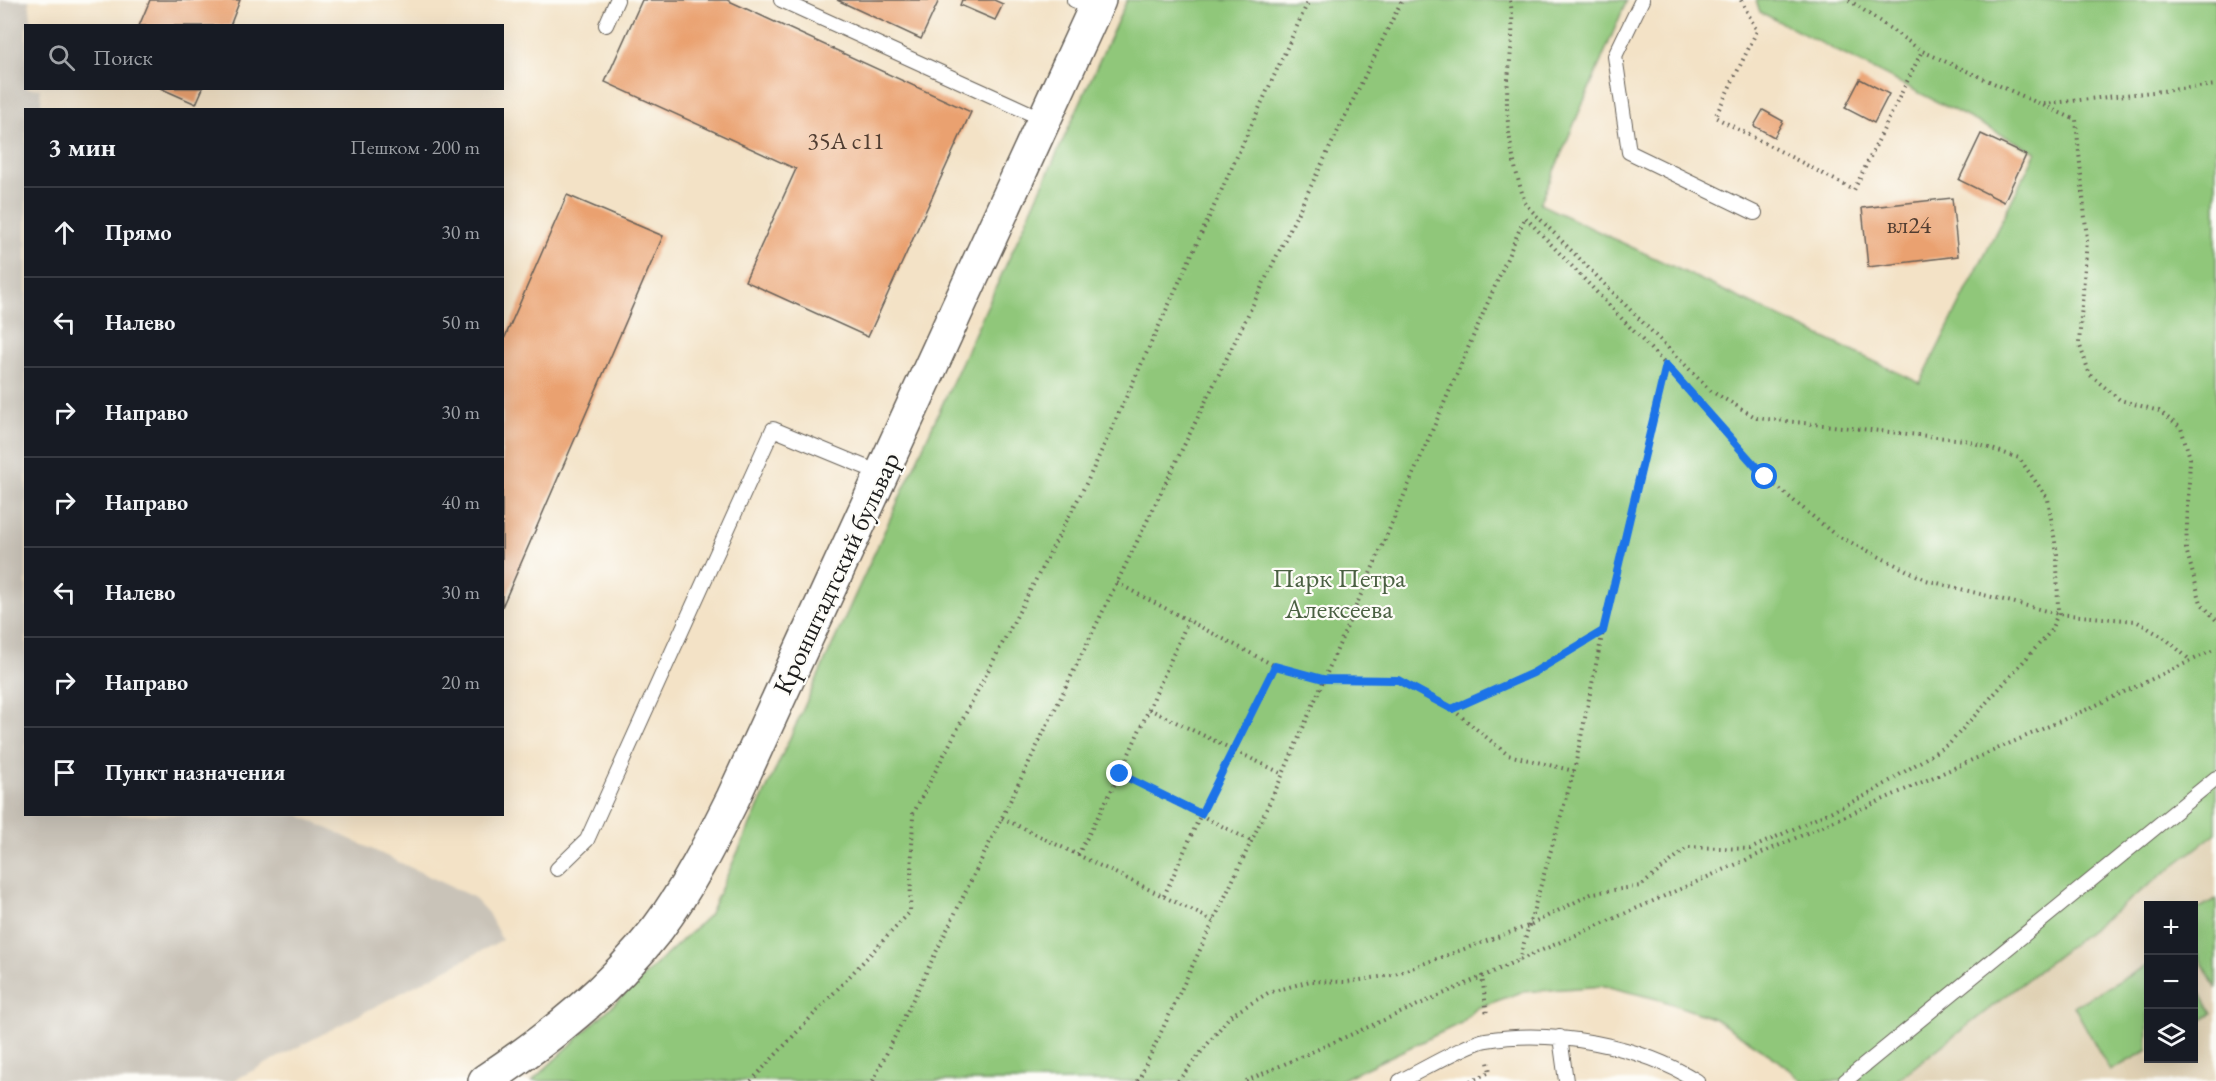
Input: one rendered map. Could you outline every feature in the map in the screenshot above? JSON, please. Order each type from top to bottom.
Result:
[{"type":"main road","name":"Кронштадтский бульвар","points":[[485,1081],[539,1046],[598,995],[658,927],[704,854],[734,798],[1045,120],[1089,3]]},
{"type":"lane","points":[[606,25],[617,0]]},
{"type":"lane","points":[[781,0],[1045,120]]},
{"type":"lane","points":[[1642,0],[1615,56],[1629,152],[1755,213]]},
{"type":"lane","points":[[557,869],[587,840],[773,429],[882,474]]},
{"type":"lane","points":[[1845,1081],[2216,778]]},
{"type":"lane","points":[[1400,1081],[1484,1040],[1560,1037],[1618,1047],[1686,1074],[1697,1081]]},
{"type":"lane","points":[[1560,1037],[1566,1081]]},
{"type":"path","points":[[751,1081],[910,912],[913,814],[1088,480],[1309,0]]},
{"type":"path","points":[[873,1081],[1402,0]]},
{"type":"path","points":[[1178,1081],[1230,1016],[1268,993],[1310,981],[1347,982],[1392,975],[1528,926],[1593,893],[1641,886],[1688,848],[1750,849],[1869,794],[1950,743],[2050,632],[2058,614],[2057,555],[2048,499],[2019,458],[1965,440],[1757,418],[1712,392],[1526,206],[1514,169],[1507,105],[1514,21],[1509,0]]},
{"type":"path","points":[[1741,0],[1757,31],[1715,117],[1854,190],[1922,51]]},
{"type":"path","points":[[1849,0],[1922,51],[2076,120],[2087,240],[2079,343],[2090,375],[2120,400],[2159,411],[2181,428],[2190,458],[2186,549],[2201,603],[2216,620]]},
{"type":"path","points":[[2043,104],[2216,85]]},
{"type":"path","points":[[1138,1081],[1282,774],[1525,217],[1666,365],[1765,477],[1834,534],[1926,580],[2058,614],[2136,621],[2166,639],[2190,660]]},
{"type":"path","points":[[1519,960],[1574,771],[1603,631],[1666,365]]},
{"type":"path","points":[[1117,583],[1275,666],[1323,679],[1398,680],[1452,709],[1508,755],[1574,771]]},
{"type":"path","points":[[1078,855],[1120,774],[1188,621]]},
{"type":"path","points":[[1452,709],[1533,673],[1603,631]]},
{"type":"path","points":[[1246,1081],[2092,707],[2216,649]]},
{"type":"path","points":[[1164,896],[1201,814],[1275,666]]},
{"type":"path","points":[[1149,709],[1282,774]]},
{"type":"path","points":[[1120,774],[1251,841]]},
{"type":"path","points":[[1002,818],[1214,921]]},
{"type":"shaded area","points":[[0,0],[29,0],[32,24],[24,24],[24,90],[40,90],[42,108],[24,108],[24,816],[301,816],[473,897],[488,913],[502,940],[233,1081],[0,1081]]},
{"type":"shaded area","points":[[2216,833],[2216,1081],[1896,1081]]},
{"type":"green space","name":"Парк Петра Алексеева","points":[[1127,0],[1627,0],[1540,204],[1920,383],[2036,152],[1760,12],[1756,0],[2216,0],[2216,833],[1896,1081],[1802,1081],[1778,1060],[1715,1019],[1661,1000],[1605,986],[1522,992],[1477,1008],[1461,1023],[1339,1081],[532,1081],[709,915]]},
{"type":"green space","points":[[2216,899],[2216,989],[2198,955],[2198,909]]},
{"type":"green space","points":[[2144,967],[2144,1052],[2110,1071],[2074,1006]]},
{"type":"green space","points":[[2198,988],[2212,1014],[2198,1023]]},
{"type":"building","points":[[150,0],[240,0],[231,24],[140,24]]},
{"type":"building","points":[[642,0],[727,0],[971,112],[868,337],[745,281],[796,169],[605,82]]},
{"type":"building","points":[[837,0],[939,0],[921,39]]},
{"type":"building","points":[[962,0],[994,0],[1003,4],[995,20],[960,5]]},
{"type":"building","points":[[1860,79],[1889,94],[1874,123],[1845,108]]},
{"type":"building","points":[[164,90],[202,90],[196,104]]},
{"type":"building","points":[[1763,110],[1783,121],[1774,137],[1754,126]]},
{"type":"building","points":[[1981,134],[2026,155],[2004,202],[1959,180]]},
{"type":"building","points":[[567,195],[663,236],[504,602],[504,339]]},
{"type":"building","points":[[1952,198],[1958,256],[1868,267],[1862,208]]},
{"type":"route","points":[[1120,774],[1201,814],[1275,666],[1323,679],[1398,680],[1452,709],[1533,673],[1603,631],[1666,365],[1765,477]]}]
